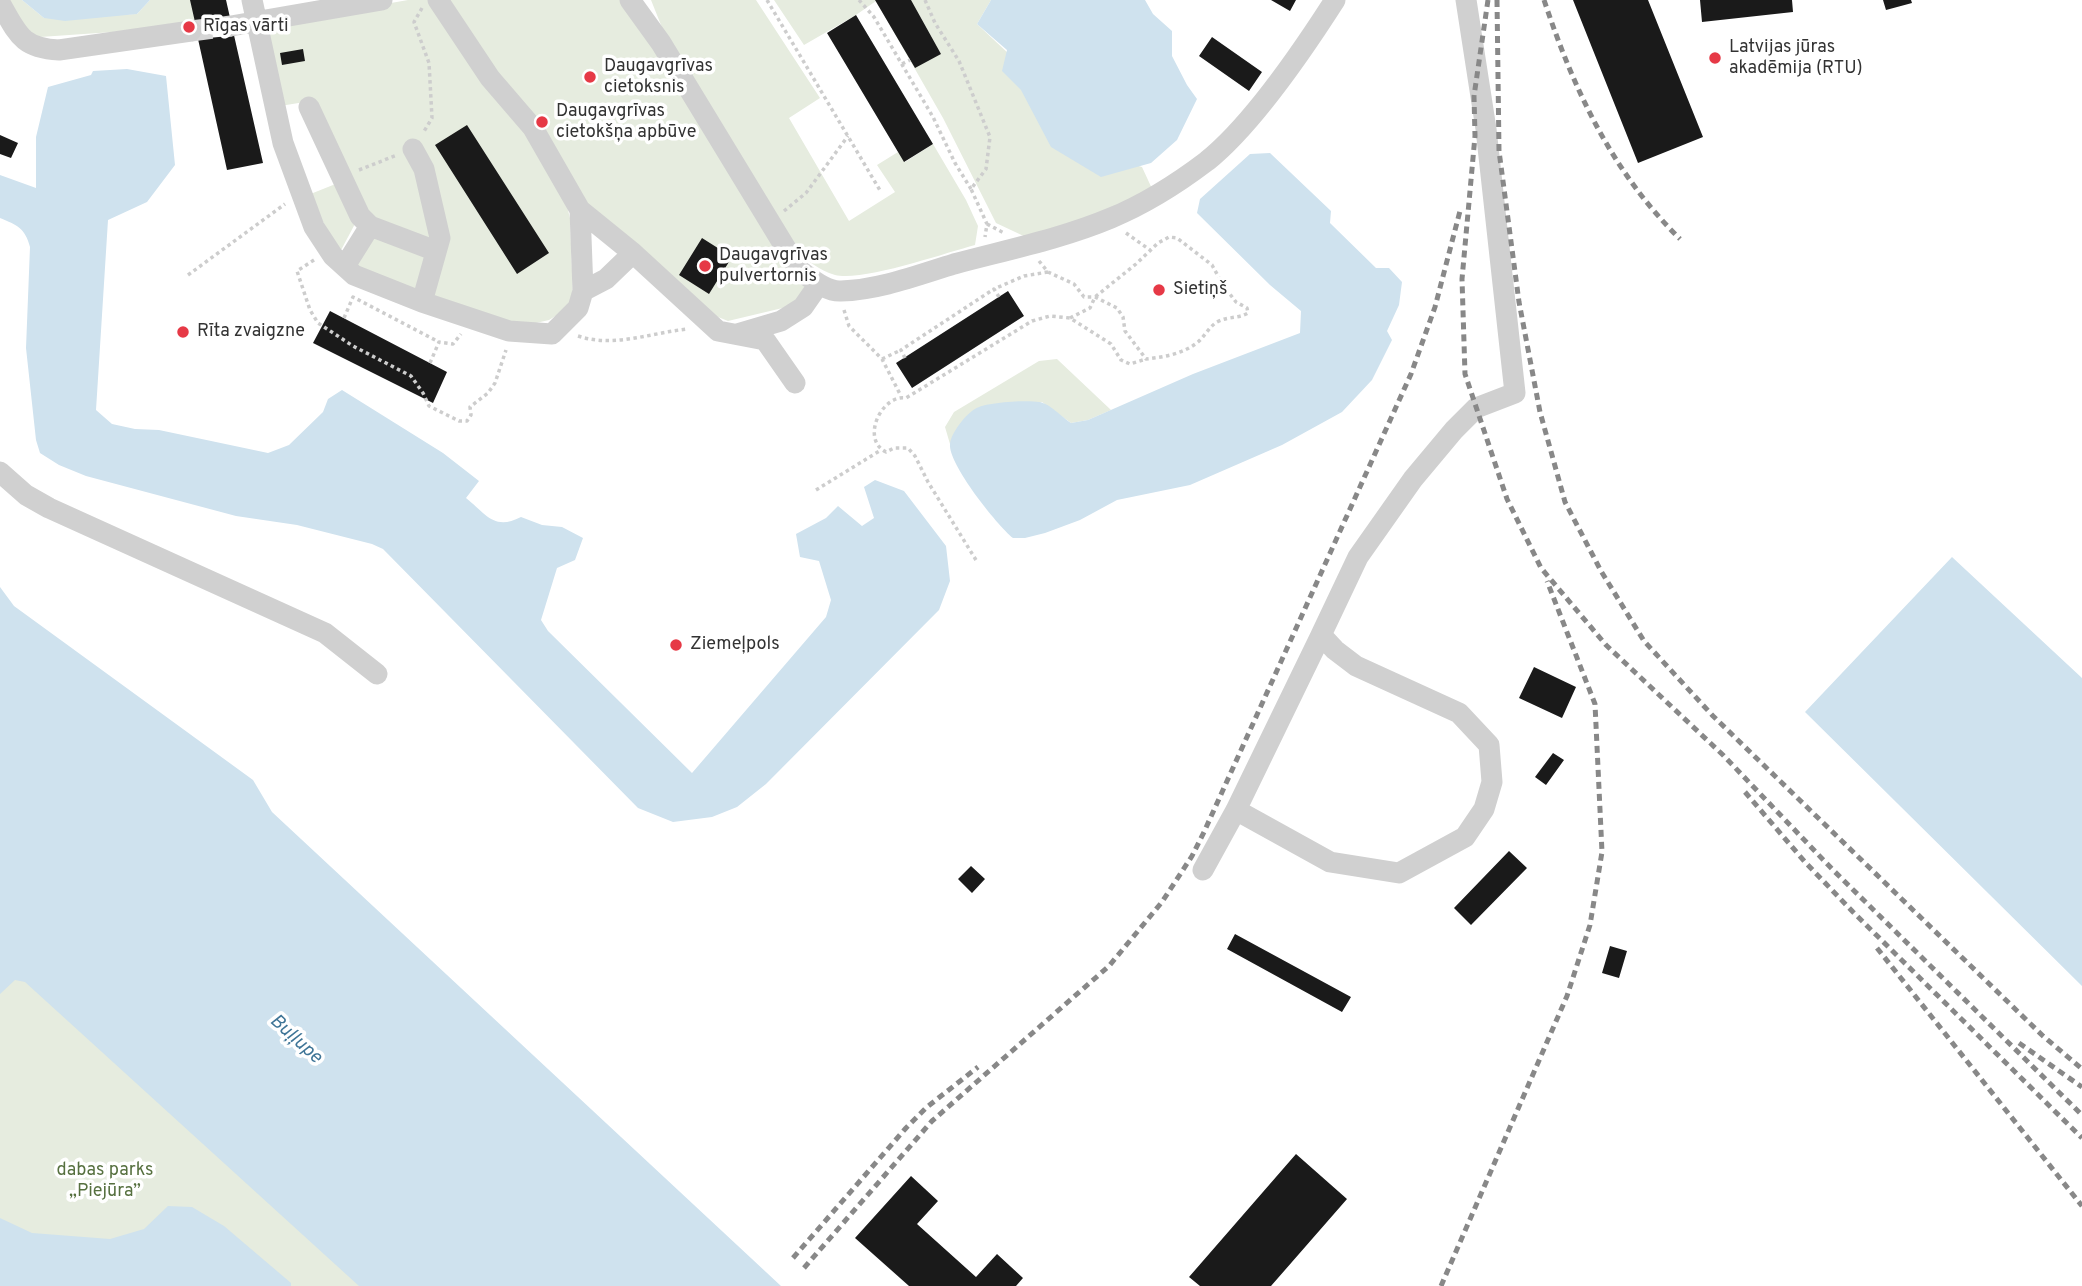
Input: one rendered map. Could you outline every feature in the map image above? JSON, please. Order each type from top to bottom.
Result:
[{"type":"lane","points":[[252,0],[283,142],[314,227],[332,256],[354,275],[422,302],[509,331],[552,334],[578,308],[583,291],[580,210]]},
{"type":"lane","points":[[231,26],[382,0]]},
{"type":"lane","points":[[438,0],[490,78],[533,128],[580,210],[727,333],[765,340],[794,383]]},
{"type":"lane","points":[[630,0],[661,43],[799,270],[829,288]]},
{"type":"lane","points":[[644,0],[661,43]]},
{"type":"lane","points":[[727,333],[781,321],[829,288],[881,285],[1027,246],[1111,218],[1156,196],[1208,160],[1248,119],[1311,38],[1335,0]]},
{"type":"lane","points":[[1203,870],[1236,810],[1358,557],[1413,479],[1454,430],[1476,408],[1515,393],[1486,129],[1466,0]]},
{"type":"lane","points":[[0,3],[18,35],[38,49],[59,50],[191,32]]},
{"type":"lane","points":[[309,107],[360,216],[370,226],[436,251]]},
{"type":"lane","points":[[413,149],[424,169],[440,238],[422,302]]},
{"type":"lane","points":[[345,266],[370,226]]},
{"type":"lane","points":[[583,291],[606,279],[633,253]]},
{"type":"lane","points":[[0,472],[26,495],[49,508],[325,634],[377,674]]},
{"type":"lane","points":[[1236,810],[1330,862],[1399,873],[1465,837],[1484,809],[1492,782],[1489,745],[1459,713],[1356,666],[1321,635]]},
{"type":"path","points":[[767,0],[881,192]]},
{"type":"path","points":[[859,0],[874,17],[902,64],[971,189],[987,224],[981,257]]},
{"type":"path","points":[[925,0],[935,23],[959,61],[990,137],[986,169],[971,189]]},
{"type":"path","points":[[874,17],[883,12]]},
{"type":"path","points":[[902,64],[910,60]]},
{"type":"path","points":[[764,212],[786,211],[806,193],[848,135]]},
{"type":"path","points":[[1111,218],[1115,225],[1150,250]]},
{"type":"path","points":[[987,224],[1027,246],[1048,272],[1074,284],[1084,297],[1095,297],[1117,308],[1123,317],[1125,331],[1146,359]]},
{"type":"path","points":[[976,559],[915,456],[908,448],[894,448],[886,452],[881,450],[874,440],[873,428],[883,410],[894,399],[906,398],[1032,321],[1050,316],[1070,318],[1111,344],[1121,360],[1130,364],[1170,356],[1197,343],[1214,324],[1229,317],[1240,318],[1248,313],[1247,308],[1236,302],[1223,285],[1212,265],[1177,238],[1170,237],[1150,250],[1095,297],[1090,308],[1070,318]]},
{"type":"path","points":[[325,244],[314,260],[298,271],[310,310],[318,323],[353,346],[411,376],[429,407],[459,421],[467,421],[471,415],[470,407],[488,393],[495,383],[507,347],[509,331]]},
{"type":"path","points":[[882,359],[901,350],[994,289],[1024,276],[1048,272]]},
{"type":"path","points":[[829,288],[849,326],[882,359],[901,397]]},
{"type":"path","points":[[994,289],[999,297]]},
{"type":"path","points":[[344,318],[353,297],[439,342],[453,344],[473,319]]},
{"type":"path","points":[[552,334],[567,332],[596,342],[628,340],[659,332],[698,328],[727,333]]},
{"type":"path","points":[[430,363],[439,342]]},
{"type":"path","points":[[901,350],[905,358]]},
{"type":"path","points":[[816,490],[881,450]]},
{"type":"green space","points":[[9,0],[22,0],[44,18],[137,14],[150,0],[226,0],[229,17],[113,32],[40,37],[25,27]]},
{"type":"green space","points":[[408,0],[429,0],[435,3],[562,187],[570,218],[573,299],[567,309],[549,320],[527,325],[496,320],[351,265],[363,214],[311,101],[280,106],[265,34],[272,24]]},
{"type":"green space","points":[[444,0],[621,0],[808,281],[791,306],[728,321],[713,315],[590,209]]},
{"type":"green space","points":[[651,0],[756,0],[820,98],[789,118],[849,221],[895,192],[877,165],[898,152],[905,162],[933,144],[978,226],[975,245],[883,271],[848,276],[829,273],[808,261],[794,249],[669,45]]},
{"type":"green space","points":[[774,0],[991,0],[977,24],[1123,161],[1142,167],[1154,193],[1030,239],[996,223],[943,118],[876,1],[804,45]]},
{"type":"green space","points":[[338,183],[356,222],[340,252],[308,195]]},
{"type":"green space","points":[[1057,359],[1111,410],[1088,420],[1071,423],[1042,402],[959,426],[950,444],[945,427],[954,412],[1039,361]]},
{"type":"green space","name":"dabas parks „Piejūra”","points":[[0,933],[380,1286],[0,1286]]},
{"type":"water","points":[[22,0],[150,0],[137,14],[65,21],[44,18]]},
{"type":"water","points":[[991,0],[1145,0],[1153,14],[1172,31],[1172,56],[1197,99],[1177,140],[1151,163],[1101,177],[1051,147],[1021,90],[1002,71],[1007,50],[977,24]]},
{"type":"water","points":[[127,69],[166,76],[175,165],[147,202],[108,220],[96,410],[112,424],[159,430],[268,453],[289,445],[323,412],[328,399],[342,390],[443,453],[479,481],[466,498],[491,519],[504,522],[521,517],[542,525],[562,527],[583,538],[575,560],[557,568],[541,620],[548,631],[692,773],[826,617],[831,600],[819,561],[800,557],[796,534],[826,518],[838,506],[862,526],[874,518],[864,487],[875,480],[904,491],[946,546],[950,581],[939,610],[766,784],[737,807],[712,817],[673,822],[638,808],[383,549],[297,525],[236,516],[86,476],[59,465],[40,453],[36,440],[26,348],[30,247],[20,228],[0,218],[0,175],[36,188],[36,137],[48,87],[91,75],[93,71]]},
{"type":"water","points":[[1270,153],[1331,211],[1330,223],[1376,268],[1389,268],[1402,282],[1399,305],[1387,331],[1392,340],[1372,380],[1342,412],[1282,445],[1190,485],[1117,500],[1080,520],[1045,533],[1013,538],[975,494],[951,453],[953,435],[971,411],[996,403],[1033,401],[1047,405],[1071,423],[1088,420],[1193,374],[1300,333],[1301,311],[1270,285],[1197,213],[1200,199],[1250,154]]},
{"type":"water","points":[[1952,557],[2082,678],[2082,986],[1805,712]]},
{"type":"water","name":"Buļļupe","points":[[0,587],[14,606],[253,780],[272,812],[781,1286],[359,1286],[25,982],[15,980],[0,994]]},
{"type":"water","points":[[168,1206],[192,1207],[224,1226],[291,1283],[291,1286],[0,1286],[0,1218],[32,1233],[110,1239],[144,1229]]},
{"type":"building","points":[[190,0],[226,0],[263,163],[227,170],[198,39],[229,36],[226,18],[195,22]]},
{"type":"building","points":[[875,0],[911,0],[941,54],[915,68]]},
{"type":"building","points":[[1271,0],[1296,0],[1290,11]]},
{"type":"building","points":[[1573,0],[1648,0],[1703,137],[1638,163]]},
{"type":"building","points":[[1700,0],[1792,0],[1793,12],[1702,22]]},
{"type":"building","points":[[1883,0],[1911,0],[1912,3],[1886,10]]},
{"type":"building","points":[[856,15],[933,144],[904,162],[827,33]]},
{"type":"building","points":[[1212,37],[1262,72],[1249,91],[1199,56]]},
{"type":"building","points":[[303,49],[305,61],[282,65],[280,53]]},
{"type":"building","points":[[467,125],[549,253],[517,274],[435,145]]},
{"type":"building","points":[[0,135],[18,143],[11,158],[0,154]]},
{"type":"building","name":"Daugavgrīvas pulvertornis","points":[[702,238],[732,257],[709,294],[679,275]]},
{"type":"building","points":[[1008,291],[1024,316],[912,388],[896,363]]},
{"type":"building","points":[[330,311],[447,372],[433,403],[313,343]]},
{"type":"building","points":[[1534,667],[1576,687],[1562,718],[1519,698]]},
{"type":"building","points":[[1553,753],[1564,760],[1546,785],[1535,777]]},
{"type":"building","points":[[1509,851],[1527,868],[1471,925],[1454,908]]},
{"type":"building","points":[[971,866],[985,879],[972,893],[958,879]]},
{"type":"building","points":[[1235,934],[1351,997],[1342,1012],[1227,949]]},
{"type":"building","points":[[1610,946],[1627,951],[1619,978],[1602,973]]},
{"type":"building","points":[[1296,1154],[1347,1199],[1271,1286],[1200,1286],[1189,1277]]},
{"type":"building","points":[[911,1176],[938,1201],[917,1224],[976,1277],[997,1254],[1023,1278],[1016,1286],[909,1286],[855,1238]]},
{"type":"tunnel","points":[[191,31],[231,26]]},
{"type":"railway","points":[[1488,0],[1474,96],[1475,136],[1462,279],[1465,374],[1507,499],[1541,568],[1606,645],[1723,755],[1833,870],[2082,1115]]},
{"type":"railway","points":[[1497,0],[1499,151],[1519,302],[1540,412],[1565,502],[1601,571],[1644,641],[1713,716],[2043,1036],[2082,1069]]},
{"type":"railway","points":[[1544,0],[1582,98],[1615,158],[1634,186],[1680,239]]},
{"type":"railway","points":[[804,1268],[932,1121],[1109,966],[1162,902],[1192,856],[1411,374],[1435,307],[1460,211]]},
{"type":"railway","points":[[1441,1286],[1567,996],[1590,925],[1602,852],[1595,704],[1547,581]]},
{"type":"railway","points":[[1745,792],[1805,862],[1853,912],[2082,1138]]},
{"type":"railway","points":[[1877,948],[2082,1206]]},
{"type":"railway","points":[[2019,1043],[2082,1087]]},
{"type":"railway","points":[[793,1258],[906,1128],[927,1107],[978,1067]]},
{"type":"place","name":"Rīgas vārti","points":[[189,27]]},
{"type":"place","name":"Latvijas jūras akadēmija (RTU)","points":[[1715,58]]},
{"type":"place","name":"Daugavgrīvas cietoksnis","points":[[590,77]]},
{"type":"place","name":"Daugavgrīvas cietokšņa apbūve","points":[[542,122]]},
{"type":"place","name":"Daugavgrīvas pulvertornis","points":[[705,266]]},
{"type":"place","name":"Sietiņš","points":[[1159,290]]},
{"type":"place","name":"Rīta zvaigzne","points":[[183,332]]},
{"type":"place","name":"Ziemeļpols","points":[[676,645]]}]
